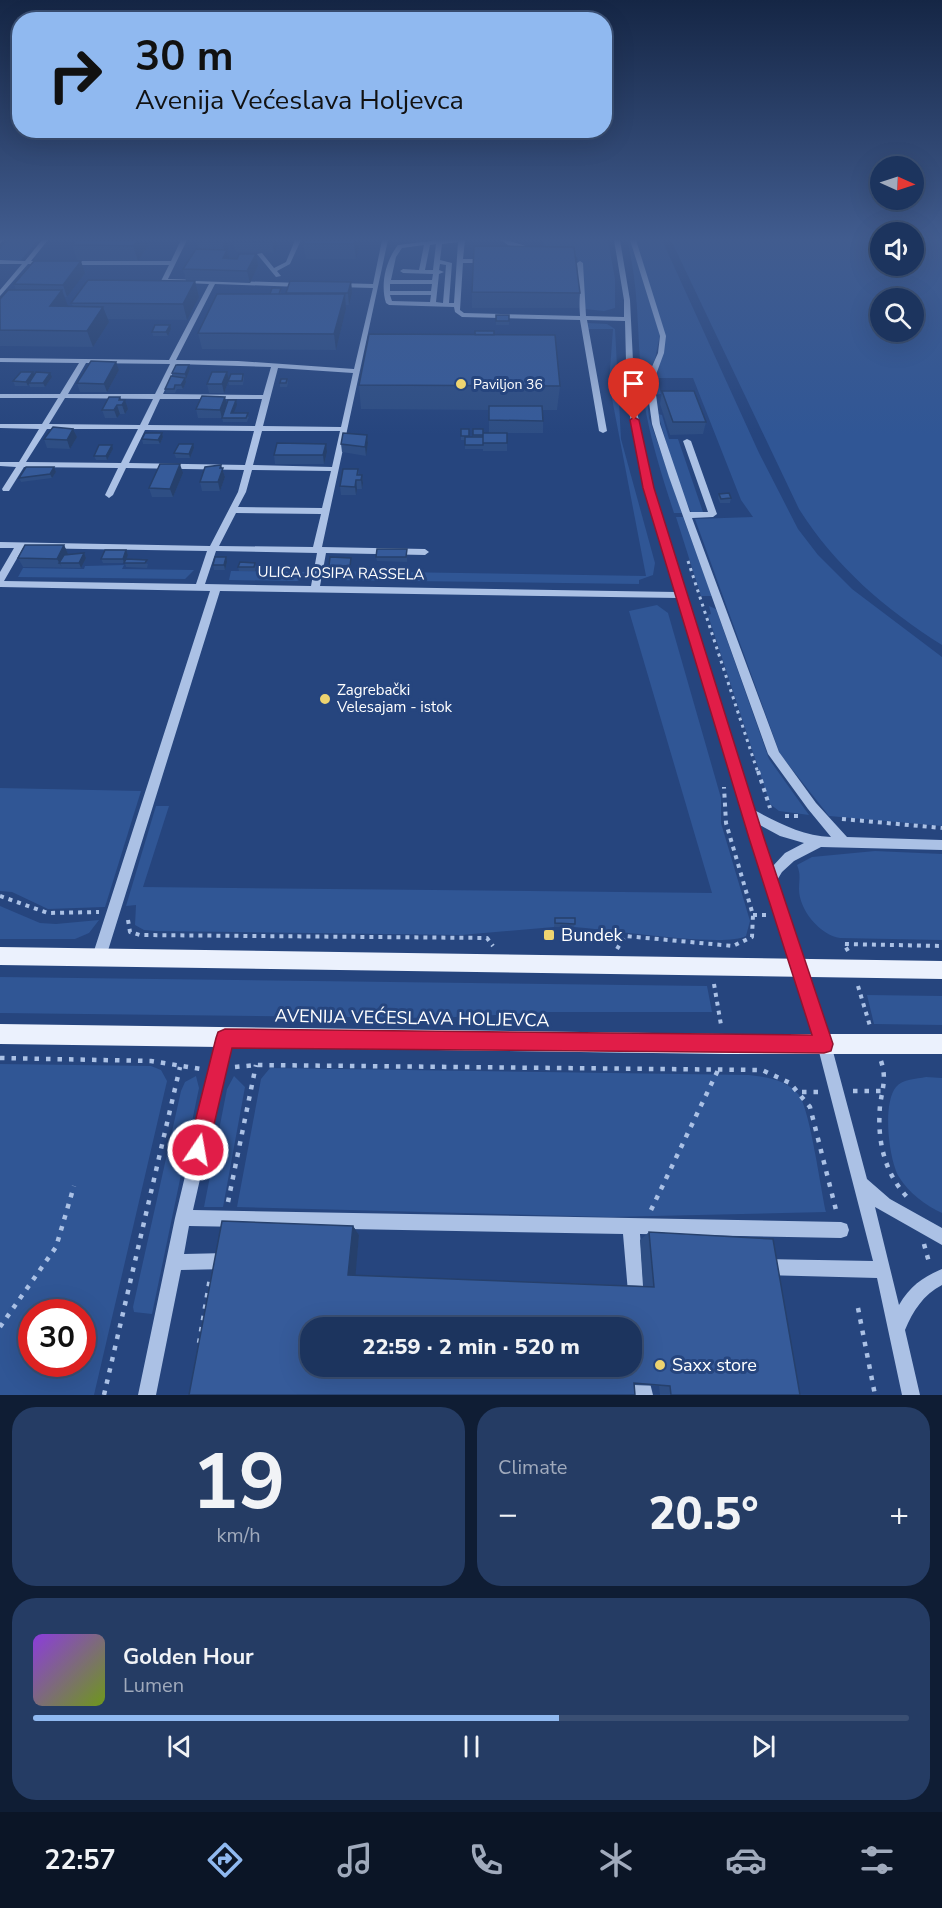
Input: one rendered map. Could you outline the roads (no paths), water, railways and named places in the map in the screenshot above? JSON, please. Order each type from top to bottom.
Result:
[{"type":"main road","points":[[0,956],[942,970]]},
{"type":"main road","name":"AVENIJA VEĆESLAVA HOLJEVCA","points":[[0,1034],[942,1044]]},
{"type":"street","points":[[109,495],[202,305]]},
{"type":"street","points":[[315,587],[326,511],[372,305]]},
{"type":"street","points":[[457,305],[457,311],[462,315],[627,318]]},
{"type":"street","points":[[583,305],[603,431]]},
{"type":"street","points":[[625,305],[631,402],[641,454],[770,882],[824,1044],[883,1270],[911,1395]]},
{"type":"street","points":[[653,305],[663,336],[661,353],[650,380],[656,423],[687,515],[774,754],[820,817],[843,842]]},
{"type":"street","points":[[0,360],[265,364],[274,368],[357,371]]},
{"type":"street","points":[[6,489],[84,361]]},
{"type":"street","points":[[200,586],[213,548],[242,492],[274,368]]},
{"type":"street","points":[[0,396],[267,397]]},
{"type":"street","points":[[0,426],[344,429]]},
{"type":"street","points":[[687,441],[713,514],[687,515]]},
{"type":"street","points":[[0,465],[336,469]]},
{"type":"street","points":[[233,510],[326,511]]},
{"type":"street","points":[[0,546],[425,552]]},
{"type":"street","points":[[0,582],[21,546]]},
{"type":"street","name":"ULICA JOSIPA RASSELA","points":[[0,582],[682,595]]},
{"type":"street","points":[[99,957],[216,587]]},
{"type":"street","points":[[750,814],[784,832],[818,843],[942,845]]},
{"type":"street","points":[[770,882],[774,871],[784,861],[818,843]]},
{"type":"street","points":[[147,1395],[183,1218],[225,1038]]},
{"type":"street","points":[[861,1184],[879,1201],[919,1226],[942,1237]]},
{"type":"street","points":[[183,1218],[637,1227],[840,1225]]},
{"type":"street","points":[[636,1292],[637,1227]]},
{"type":"street","points":[[174,1262],[229,1261]]},
{"type":"street","points":[[760,1267],[883,1270]]},
{"type":"street","points":[[897,1330],[905,1310],[917,1292],[938,1278]]},
{"type":"place","name":"Paviljon 36","points":[[461,384]]},
{"type":"place","name":"Zagrebački Velesajam - istok","points":[[325,699]]},
{"type":"place","name":"Bundek","points":[[549,935]]},
{"type":"place","name":"Saxx store","points":[[660,1365]]}]
